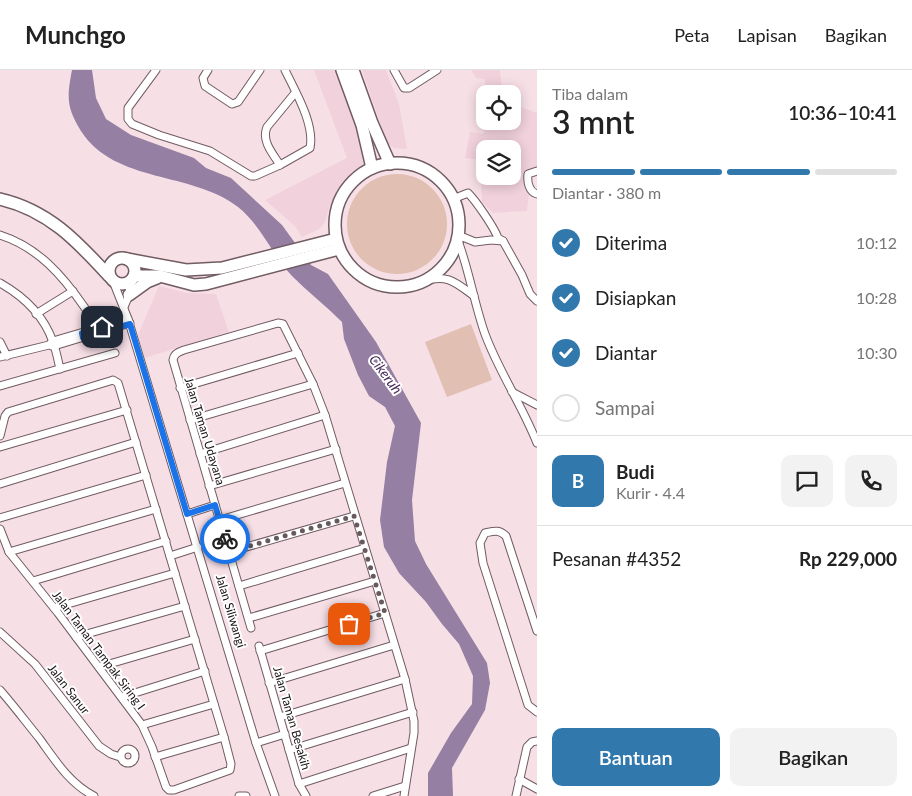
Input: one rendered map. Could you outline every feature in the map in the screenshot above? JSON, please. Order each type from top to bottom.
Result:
[{"type":"main road","points":[[342,70],[362,125],[372,168]]},
{"type":"main road","points":[[353,70],[372,123],[390,164]]},
{"type":"main road","points":[[390,164],[405,164],[420,168],[434,175],[453,199],[459,223],[458,237],[453,251],[441,268],[424,281],[405,287],[384,286],[365,279],[350,266],[337,244],[334,222],[338,205],[346,190],[357,177],[372,168],[390,164]]},
{"type":"main road","points":[[0,199],[19,204],[60,226],[82,246],[111,279],[124,284],[132,279],[160,276],[189,284],[206,284],[274,260]]},
{"type":"main road","points":[[82,246],[99,258],[114,260],[120,258],[178,269],[199,270],[274,260],[337,244]]},
{"type":"main road","points":[[127,259],[134,266],[132,279]]},
{"type":"main road","points":[[111,279],[110,266],[114,260]]},
{"type":"main road","points":[[129,295],[147,282],[160,276]]},
{"type":"street","points":[[156,70],[128,108],[128,119],[137,127],[210,151],[251,176],[280,166],[308,149],[310,145],[311,134],[305,115],[285,70]]},
{"type":"street","points":[[208,70],[203,78],[203,84],[230,104],[238,102],[260,70]]},
{"type":"street","points":[[394,70],[404,88],[413,86],[437,70]]},
{"type":"street","points":[[280,166],[266,142],[264,134],[267,127],[295,93]]},
{"type":"street","points":[[537,171],[528,174],[527,179],[530,189],[533,193],[537,194]]},
{"type":"street","points":[[453,199],[468,193],[474,198],[498,238],[503,241],[530,294],[537,301]]},
{"type":"street","points":[[0,235],[21,244],[42,257],[73,291],[85,308]]},
{"type":"street","points":[[458,237],[475,242],[503,241]]},
{"type":"street","points":[[458,237],[465,256],[474,296],[486,335],[537,442]]},
{"type":"street","points":[[424,281],[445,278],[474,296]]},
{"type":"street","name":"Jalan Siliwangi","points":[[111,279],[129,321],[256,743],[275,796]]},
{"type":"street","points":[[124,307],[129,295],[132,279]]},
{"type":"street","points":[[0,283],[27,302],[36,314],[52,344],[60,369]]},
{"type":"street","points":[[36,314],[73,291]]},
{"type":"street","points":[[0,342],[3,356],[52,344],[129,321]]},
{"type":"street","name":"Jalan Taman Udayana","points":[[251,628],[180,388],[173,356],[184,350],[273,324],[282,324],[298,353]]},
{"type":"street","points":[[180,388],[298,353],[313,384],[336,449],[354,516],[405,679],[413,712],[414,733],[404,796]]},
{"type":"street","points":[[0,386],[115,354]]},
{"type":"street","points":[[0,436],[5,416],[8,412],[110,381],[116,381],[120,386],[224,737],[155,757]]},
{"type":"street","points":[[190,420],[313,384]]},
{"type":"street","points":[[512,392],[537,405]]},
{"type":"street","points":[[0,447],[127,410]]},
{"type":"street","points":[[200,454],[325,415]]},
{"type":"street","points":[[0,484],[136,442]]},
{"type":"street","points":[[209,486],[336,449]]},
{"type":"street","points":[[0,518],[146,475]]},
{"type":"street","points":[[220,520],[345,483]]},
{"type":"street","points":[[187,514],[215,505]]},
{"type":"street","points":[[9,552],[156,509]]},
{"type":"street","points":[[229,552],[354,516]]},
{"type":"street","name":"Jalan Taman Tampak Siring I","points":[[0,529],[9,552],[54,608],[142,725],[166,787],[169,790],[174,790],[230,770],[231,764],[224,737]]},
{"type":"street","points":[[537,631],[506,536],[499,531],[485,533],[480,543],[483,563],[528,705],[537,712]]},
{"type":"street","points":[[33,582],[166,541]]},
{"type":"street","points":[[170,556],[198,547]]},
{"type":"street","points":[[239,586],[364,548]]},
{"type":"street","points":[[54,608],[175,573]]},
{"type":"street","points":[[249,618],[375,581]]},
{"type":"street","points":[[76,637],[185,606]]},
{"type":"street","name":"Jalan Taman Besakih","points":[[306,796],[299,784],[260,649],[385,613]]},
{"type":"street","name":"Jalan Sanur","points":[[0,632],[35,664],[99,746],[111,754],[120,757]]},
{"type":"street","points":[[99,667],[195,639]]},
{"type":"street","points":[[270,683],[394,645]]},
{"type":"street","points":[[122,697],[205,671]]},
{"type":"street","points":[[280,717],[405,679]]},
{"type":"street","points":[[0,690],[70,780],[94,796]]},
{"type":"street","points":[[142,725],[214,704]]},
{"type":"street","points":[[289,750],[413,712]]},
{"type":"street","points":[[256,743],[285,734]]},
{"type":"street","points":[[516,796],[527,747],[532,742],[537,741]]},
{"type":"street","points":[[299,784],[411,748]]},
{"type":"street","points":[[519,779],[537,790]]},
{"type":"street","points":[[373,796],[405,786]]},
{"type":"street","points":[[239,796],[246,796]]},
{"type":"shaded area","points":[[314,70],[337,70],[347,90],[365,157],[361,169],[350,176],[338,189],[330,205],[325,222],[319,229],[302,237],[295,226],[265,200],[347,158]]},
{"type":"shaded area","points":[[362,70],[386,70],[399,104],[407,149],[394,148],[387,143]]},
{"type":"shaded area","points":[[471,70],[500,70],[501,85],[485,85],[485,79],[476,78]]},
{"type":"shaded area","points":[[521,107],[537,113],[537,172],[531,172],[527,211],[493,213],[482,202],[481,185],[521,185],[521,140],[476,140],[476,159],[465,158],[470,132],[484,134],[484,130],[521,130]]},
{"type":"shaded area","points":[[397,174],[416,178],[432,189],[443,205],[447,224],[443,243],[432,259],[416,270],[397,274],[378,270],[362,259],[351,243],[347,224],[351,205],[362,189],[378,178]]},
{"type":"shaded area","points":[[159,286],[187,293],[216,294],[229,332],[144,358],[138,335]]},
{"type":"shaded area","points":[[471,324],[492,380],[447,397],[425,342]]},
{"type":"water","name":"Cikeruh","points":[[72,70],[92,70],[96,98],[106,119],[131,135],[194,158],[206,168],[231,178],[282,225],[311,265],[328,274],[376,342],[421,423],[412,500],[415,541],[426,564],[487,663],[490,683],[485,710],[452,768],[453,796],[428,796],[428,773],[451,733],[472,704],[473,676],[459,644],[426,602],[399,573],[384,547],[380,520],[387,462],[395,426],[385,407],[369,396],[358,375],[344,339],[342,322],[292,276],[254,223],[238,207],[199,187],[133,169],[113,160],[96,148],[81,131],[70,108],[69,88]]},
{"type":"way so far","points":[[225,539],[229,552],[354,516],[385,613],[349,624]]},
{"type":"route","points":[[102,327],[82,333],[83,338],[130,324],[187,514],[215,505],[225,539]]}]
